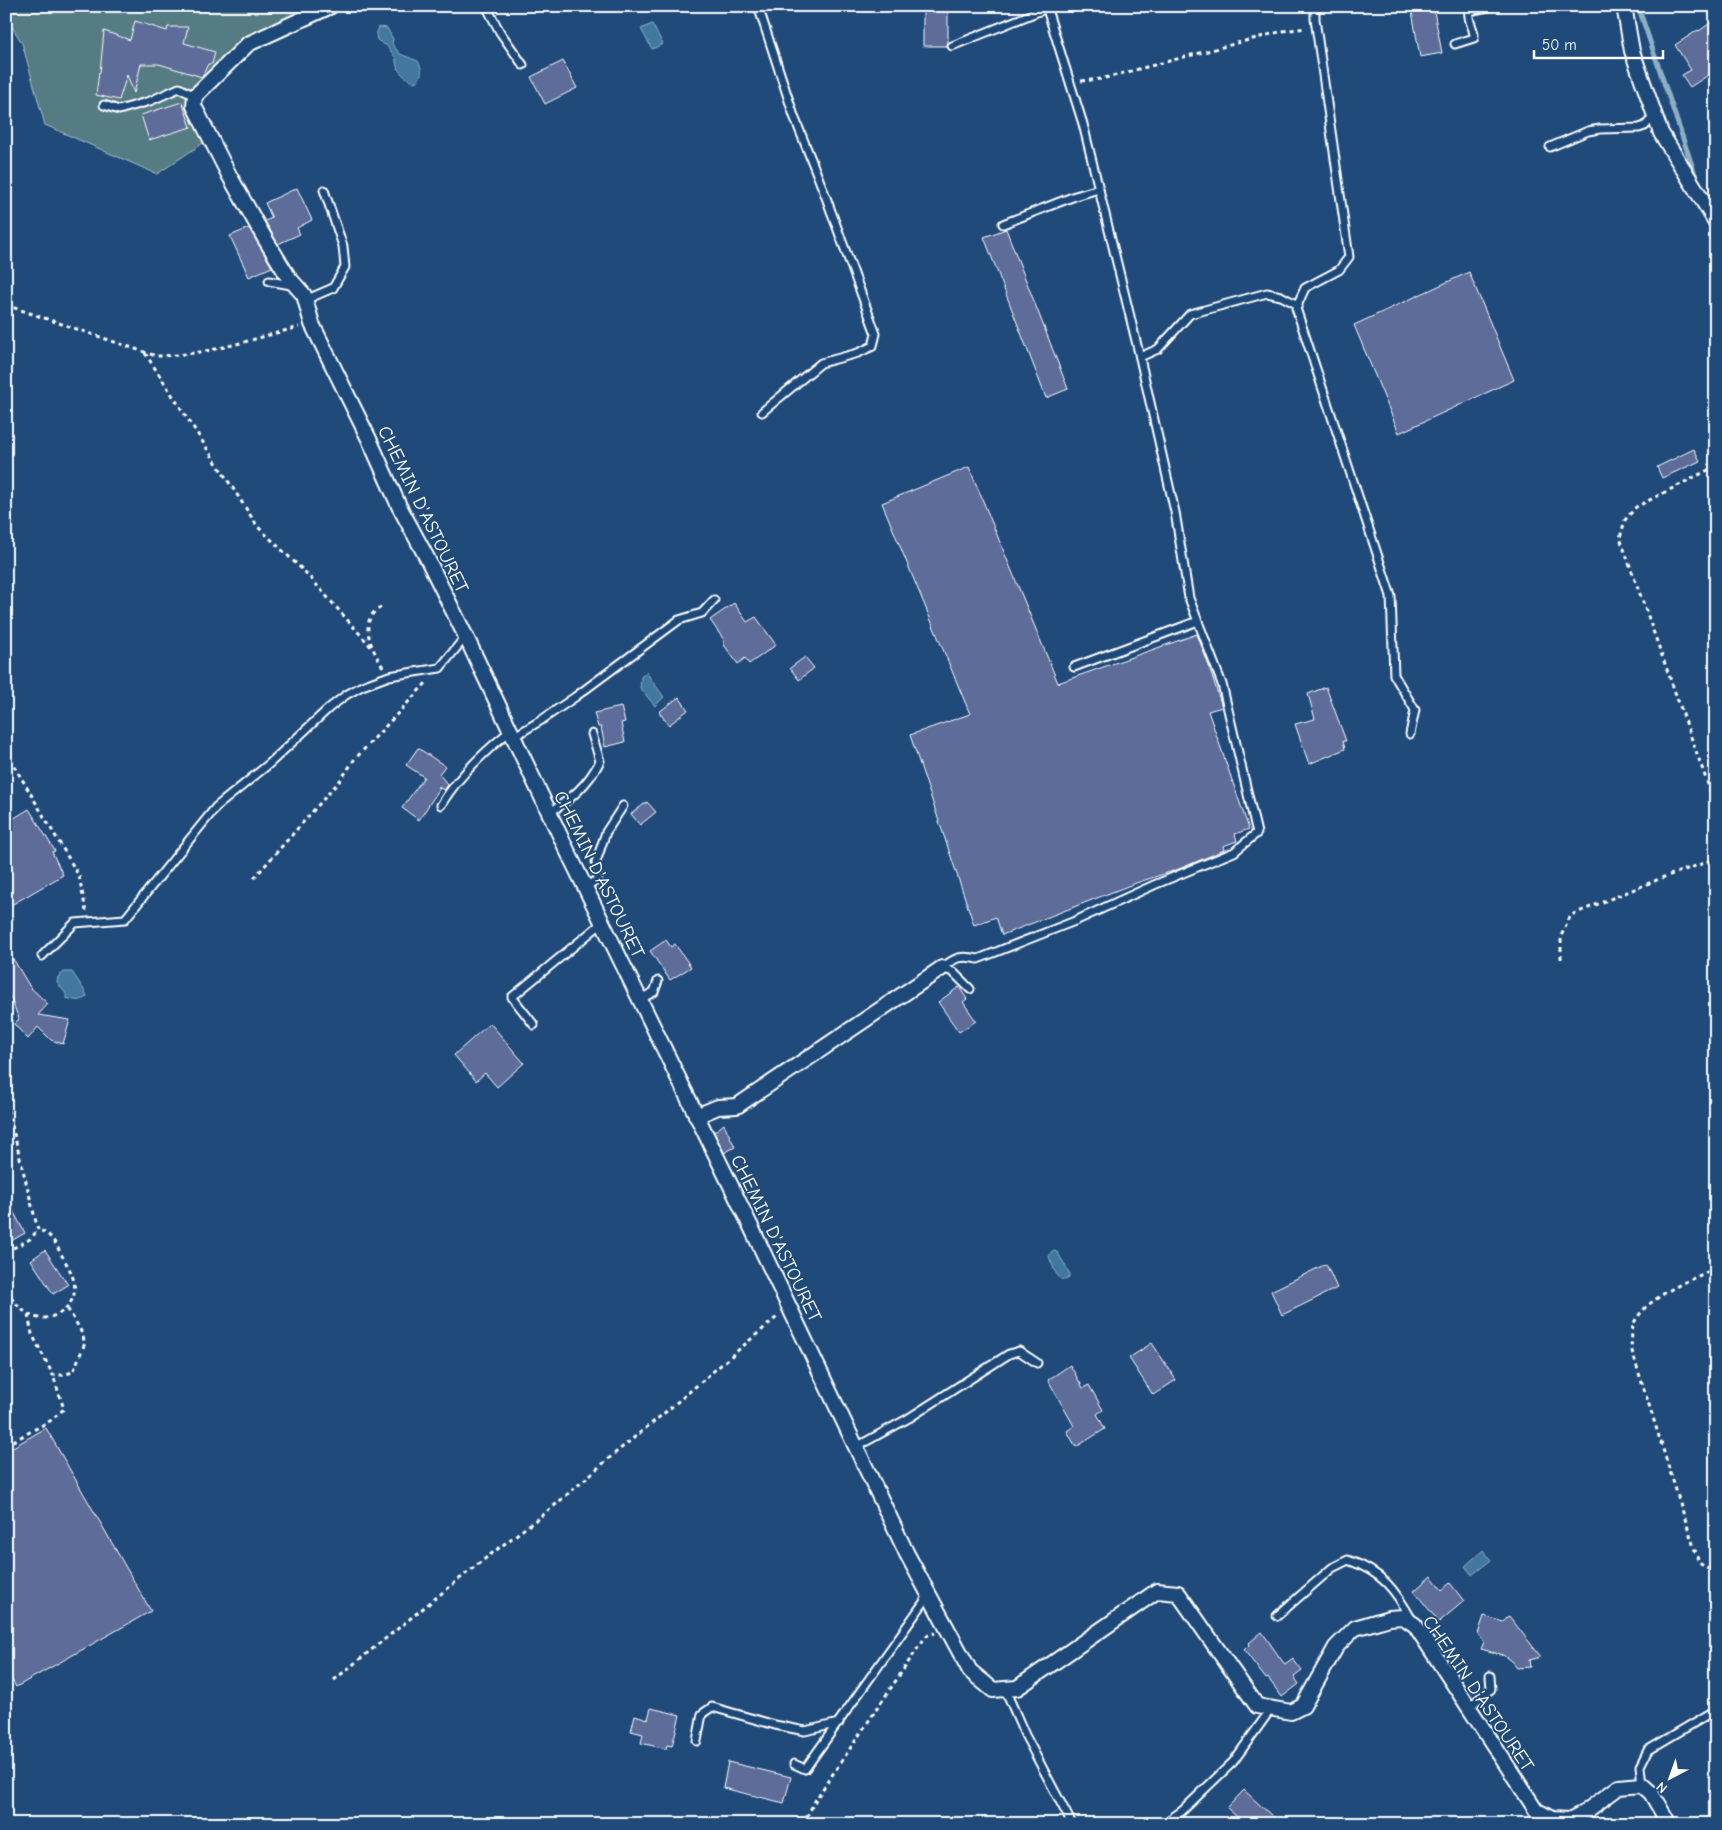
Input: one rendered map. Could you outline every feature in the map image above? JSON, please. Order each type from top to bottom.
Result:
[{"type":"street","points":[[195,96],[248,44],[332,6]]},
{"type":"street","points":[[1624,6],[1632,51],[1660,133],[1716,222]]},
{"type":"street","name":"CHEMIN D'ASTOURET","points":[[195,96],[194,106],[230,176],[289,278],[304,295],[312,324],[369,439],[399,506],[466,636],[584,886],[907,1554],[970,1671],[993,1690],[1017,1688],[1157,1591],[1178,1594],[1257,1706],[1291,1712],[1304,1706],[1336,1647],[1355,1628],[1388,1618],[1403,1617],[1415,1625],[1536,1810],[1551,1822],[1569,1820],[1585,1812],[1619,1787],[1642,1785]]},
{"type":"street","points":[[696,1116],[718,1107],[737,1106],[942,968]]},
{"type":"street","points":[[1642,1785],[1651,1793],[1669,1824]]},
{"type":"lane","points":[[486,6],[500,32],[523,65]]},
{"type":"lane","points":[[758,6],[794,116],[828,201],[876,334],[873,346],[858,353],[822,363],[762,412]]},
{"type":"lane","points":[[1315,6],[1316,27],[1349,257],[1339,270],[1304,288],[1296,308],[1391,596],[1394,675],[1415,710],[1410,734]]},
{"type":"lane","points":[[1455,44],[1474,38],[1475,32],[1468,17],[1469,11],[1493,6]]},
{"type":"lane","points":[[952,46],[1046,7],[1083,124],[1140,357],[1175,512],[1189,598],[1222,684],[1258,833],[1234,852],[1154,885],[1075,921],[978,959],[966,956],[950,961],[942,968],[953,972],[970,989]]},
{"type":"lane","points":[[104,105],[118,110],[150,102],[179,88],[195,96]]},
{"type":"lane","points":[[1550,147],[1600,128],[1639,128],[1645,126],[1654,116]]},
{"type":"lane","points":[[305,300],[333,288],[345,268],[343,246],[324,190]]},
{"type":"lane","points":[[1003,224],[1075,196],[1099,190]]},
{"type":"lane","points":[[269,281],[296,286]]},
{"type":"lane","points":[[1140,357],[1158,349],[1190,314],[1266,293],[1281,296],[1298,305]]},
{"type":"lane","points":[[441,805],[451,787],[492,746],[540,720],[679,620],[702,613],[714,600]]},
{"type":"lane","points":[[1074,667],[1198,620]]},
{"type":"lane","points":[[42,956],[75,923],[125,919],[216,807],[269,764],[316,719],[346,695],[362,686],[388,676],[440,668],[466,636]]},
{"type":"lane","points":[[549,813],[568,801],[592,776],[600,761],[592,734]]},
{"type":"lane","points":[[584,886],[598,880],[596,862],[606,832],[622,806]]},
{"type":"lane","points":[[534,1025],[512,997],[602,923]]},
{"type":"lane","points":[[640,999],[654,992],[658,981]]},
{"type":"lane","points":[[856,1447],[909,1418],[1009,1354],[1018,1351],[1037,1363]]},
{"type":"lane","points":[[1276,1616],[1332,1568],[1348,1560],[1366,1566],[1384,1579],[1402,1601],[1415,1625]]},
{"type":"lane","points":[[794,1764],[806,1768],[929,1595]]},
{"type":"lane","points":[[1469,1708],[1491,1689],[1490,1676]]},
{"type":"lane","points":[[1005,1689],[1024,1735],[1072,1824]]},
{"type":"lane","points":[[697,1741],[702,1714],[712,1707],[775,1726],[805,1731],[839,1723]]},
{"type":"lane","points":[[1163,1824],[1182,1811],[1233,1762],[1271,1708]]},
{"type":"lane","points":[[1642,1785],[1640,1766],[1648,1750],[1716,1710]]},
{"type":"path","points":[[1071,85],[1283,31],[1316,27]]},
{"type":"path","points":[[6,305],[156,356],[180,356],[312,324]]},
{"type":"path","points":[[145,353],[258,528],[306,573],[373,649],[388,676]]},
{"type":"path","points":[[1716,466],[1636,507],[1625,520],[1620,538],[1716,807]]},
{"type":"path","points":[[373,649],[368,626],[371,616],[384,604]]},
{"type":"path","points":[[254,878],[342,778],[354,760],[440,668]]},
{"type":"path","points":[[6,752],[79,876],[85,900],[87,922]]},
{"type":"path","points":[[1561,959],[1560,936],[1571,915],[1664,877],[1716,859]]},
{"type":"path","points":[[6,1102],[38,1230]]},
{"type":"path","points":[[6,1252],[30,1239],[38,1230]]},
{"type":"path","points":[[28,1315],[46,1318],[57,1315],[67,1308],[73,1296],[75,1283],[54,1242],[46,1231],[38,1230]]},
{"type":"path","points":[[1716,1268],[1668,1291],[1647,1307],[1634,1321],[1631,1348],[1699,1564],[1716,1574]]},
{"type":"path","points":[[6,1291],[28,1315],[32,1334],[53,1374],[64,1409],[50,1420],[6,1445]]},
{"type":"path","points":[[334,1680],[478,1564],[554,1506],[789,1307]]},
{"type":"path","points":[[53,1374],[62,1375],[73,1372],[85,1344],[80,1329],[67,1308]]},
{"type":"path","points":[[803,1824],[816,1799],[926,1636],[947,1629]]},
{"type":"green space","points":[[6,6],[320,6],[240,42],[187,98],[203,143],[157,174],[45,125],[22,43],[6,17]]},
{"type":"water","points":[[652,24],[663,44],[652,49],[641,29]]},
{"type":"water","points":[[379,27],[387,28],[393,39],[392,44],[400,54],[418,61],[421,76],[418,81],[413,82],[403,75],[398,69],[396,58],[387,46],[377,40],[376,35]]},
{"type":"water","points":[[646,672],[664,697],[655,706],[640,688],[641,677]]},
{"type":"water","points":[[64,972],[72,972],[87,996],[85,998],[77,1000],[66,998],[66,994],[57,982],[58,977]]},
{"type":"water","points":[[1055,1251],[1070,1274],[1069,1278],[1065,1280],[1056,1274],[1049,1257],[1051,1252]]},
{"type":"water","points":[[1483,1550],[1491,1560],[1472,1575],[1465,1566]]},
{"type":"building","points":[[923,6],[948,6],[947,46],[923,46]]},
{"type":"building","points":[[1411,6],[1433,6],[1442,53],[1420,57]]},
{"type":"building","points":[[1716,19],[1716,70],[1690,87],[1682,75],[1691,70],[1675,45]]},
{"type":"building","points":[[135,21],[167,31],[168,27],[188,27],[184,43],[215,52],[212,64],[208,64],[202,77],[159,64],[141,64],[134,93],[127,75],[119,100],[96,95],[104,31],[130,40]]},
{"type":"building","points":[[563,61],[577,88],[545,104],[531,77]]},
{"type":"building","points":[[182,102],[191,127],[149,140],[141,115]]},
{"type":"building","points":[[297,188],[312,220],[297,228],[300,234],[278,244],[265,221],[272,218],[265,203]]},
{"type":"building","points":[[249,228],[272,267],[249,277],[230,236]]},
{"type":"building","points":[[1006,229],[1068,389],[1046,398],[984,237]]},
{"type":"building","points":[[1469,272],[1514,380],[1399,433],[1354,325]]},
{"type":"building","points":[[1694,449],[1700,461],[1662,478],[1657,467]]},
{"type":"building","points":[[969,467],[1058,683],[1197,634],[1222,707],[1208,711],[1249,829],[1235,834],[1237,841],[1223,846],[1224,850],[1179,869],[1133,884],[1002,935],[996,917],[974,925],[910,735],[970,714],[882,503]]},
{"type":"building","points":[[734,603],[747,622],[756,617],[776,645],[749,664],[745,658],[738,664],[724,645],[724,640],[710,620]]},
{"type":"building","points":[[805,657],[814,668],[799,680],[790,668]]},
{"type":"building","points":[[1326,687],[1346,741],[1343,741],[1345,749],[1309,764],[1295,724],[1315,719],[1308,694]]},
{"type":"building","points":[[679,697],[688,710],[669,725],[659,712]]},
{"type":"building","points":[[621,707],[625,722],[621,723],[625,742],[605,747],[601,727],[598,727],[594,713]]},
{"type":"building","points":[[418,748],[445,766],[439,774],[448,785],[444,790],[440,788],[419,820],[402,808],[424,777],[406,765]]},
{"type":"building","points":[[647,802],[656,812],[640,825],[631,814]]},
{"type":"building","points":[[29,809],[55,851],[52,852],[63,875],[6,908],[6,823]]},
{"type":"building","points":[[666,940],[671,947],[675,944],[691,967],[670,980],[650,951]]},
{"type":"building","points":[[6,947],[30,987],[48,1004],[38,1015],[70,1020],[63,1044],[51,1040],[38,1027],[28,1039],[14,1024],[19,1019],[6,986]]},
{"type":"building","points":[[959,987],[967,999],[963,1002],[976,1021],[959,1032],[938,1002]]},
{"type":"building","points":[[490,1023],[524,1063],[497,1087],[485,1073],[476,1081],[454,1055]]},
{"type":"building","points":[[724,1124],[735,1147],[724,1153],[714,1132]]},
{"type":"building","points":[[6,1198],[25,1233],[6,1244]]},
{"type":"building","points":[[45,1250],[68,1285],[53,1294],[31,1260]]},
{"type":"building","points":[[1326,1264],[1337,1288],[1282,1315],[1271,1291]]},
{"type":"building","points":[[1152,1343],[1176,1380],[1153,1395],[1129,1358]]},
{"type":"building","points":[[1070,1365],[1083,1388],[1089,1385],[1103,1410],[1097,1414],[1105,1429],[1076,1447],[1067,1431],[1074,1426],[1048,1380]]},
{"type":"building","points":[[46,1428],[151,1611],[16,1687],[6,1669],[6,1451]]},
{"type":"building","points":[[1431,1576],[1442,1590],[1450,1583],[1464,1601],[1439,1622],[1414,1591]]},
{"type":"building","points":[[1484,1616],[1503,1622],[1509,1616],[1541,1657],[1529,1660],[1530,1667],[1517,1668],[1503,1655],[1481,1649],[1484,1642],[1478,1634]]},
{"type":"building","points":[[1262,1632],[1285,1665],[1293,1659],[1302,1671],[1294,1677],[1299,1684],[1282,1697],[1244,1650]]},
{"type":"building","points":[[651,1708],[680,1715],[672,1746],[667,1745],[666,1749],[641,1743],[643,1734],[631,1731],[635,1715],[648,1719]]},
{"type":"building","points":[[728,1762],[791,1777],[784,1803],[723,1788]]},
{"type":"building","points":[[1244,1790],[1281,1824],[1245,1824],[1227,1808]]},
{"type":"waterway","points":[[1638,6],[1697,180]]},
{"type":"waterway","points":[[1711,222],[1716,236]]}]
